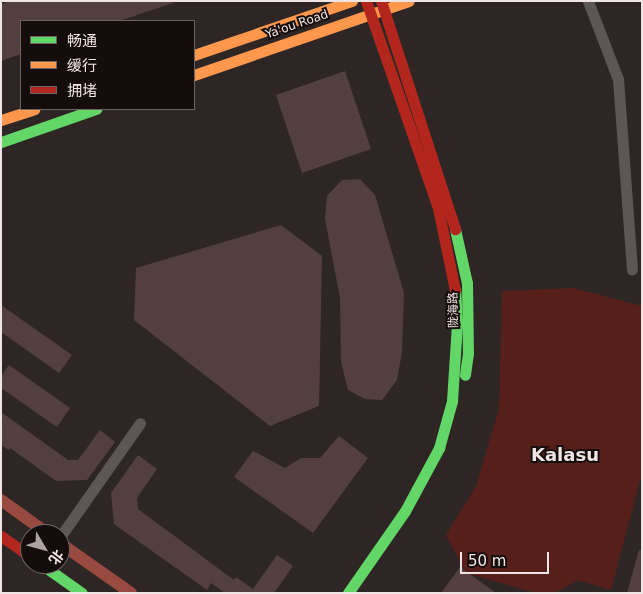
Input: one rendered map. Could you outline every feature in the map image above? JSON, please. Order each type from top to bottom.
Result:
[{"type":"main road","name":"Ya'ou Road","points":[[195,55],[352,1]]},
{"type":"main road","name":"陇海路","points":[[348,593],[405,511],[439,448],[452,401],[457,334],[455,284],[448,245],[438,208],[366,1]]},
{"type":"main road","name":"Ya'ou Road","points":[[195,75],[371,15],[382,5],[409,1]]},
{"type":"main road","name":"陇海路","points":[[382,5],[449,205],[467,283],[468,353],[462,405],[450,449],[440,471]]},
{"type":"main road","points":[[1,120],[31,110]]},
{"type":"main road","points":[[1,142],[93,110]]},
{"type":"main road","points":[[358,593],[423,502]]},
{"type":"main road","points":[[1,536],[20,549]]},
{"type":"main road","points":[[55,574],[82,593]]},
{"type":"street","points":[[588,1],[618,79],[632,269]]},
{"type":"street","points":[[70,524],[140,423]]},
{"type":"shaded area","points":[[573,288],[642,306],[642,473],[611,590],[578,580],[555,593],[536,593],[466,573],[446,535],[476,486],[499,409],[502,291]]},
{"type":"building","points":[[10,1],[173,1],[173,3],[122,20],[20,20],[20,54],[1,61],[1,4]]},
{"type":"building","points":[[345,71],[371,149],[302,173],[276,95]]},
{"type":"building","points":[[360,179],[375,195],[404,293],[402,352],[397,380],[382,400],[365,399],[348,390],[341,362],[340,298],[325,219],[327,196],[342,180]]},
{"type":"building","points":[[281,225],[322,256],[319,406],[270,426],[134,320],[136,268]]},
{"type":"building","points":[[1,305],[72,355],[59,373],[1,332]]},
{"type":"building","points":[[9,365],[70,408],[57,427],[1,388],[1,376]]},
{"type":"building","points":[[1,412],[68,460],[78,460],[100,430],[115,442],[87,480],[56,481],[10,448],[9,450],[1,445]]},
{"type":"building","points":[[339,436],[368,458],[313,533],[234,477],[253,451],[285,468],[301,458],[320,458]]},
{"type":"building","points":[[138,455],[157,469],[137,498],[138,509],[234,580],[236,577],[253,589],[277,555],[293,566],[274,593],[225,593],[211,583],[207,590],[114,524],[111,493]]},
{"type":"building","points":[[639,550],[642,551],[642,593],[627,593]]},
{"type":"building","points":[[460,567],[496,593],[441,593]]},
{"type":"waterway","points":[[1,500],[34,524]]},
{"type":"waterway","points":[[70,550],[131,593]]},
{"type":"traffic: fast","points":[[1,142],[93,110]]},
{"type":"traffic: fast","points":[[455,229],[467,283],[468,353],[465,375]]},
{"type":"traffic: fast","points":[[348,593],[405,511],[439,448],[452,401],[457,324],[455,290]]},
{"type":"traffic: fast","points":[[55,574],[82,593]]},
{"type":"traffic: slow","points":[[195,55],[352,1]]},
{"type":"traffic: slow","points":[[195,75],[409,1]]},
{"type":"traffic: slow","points":[[1,120],[31,110]]},
{"type":"traffic: jam","points":[[366,1],[438,208],[455,290]]},
{"type":"traffic: jam","points":[[381,1],[455,229]]},
{"type":"traffic: jam","points":[[1,536],[20,549]]},
{"type":"district","name":"Kalasu","points":[[565,455]]}]
